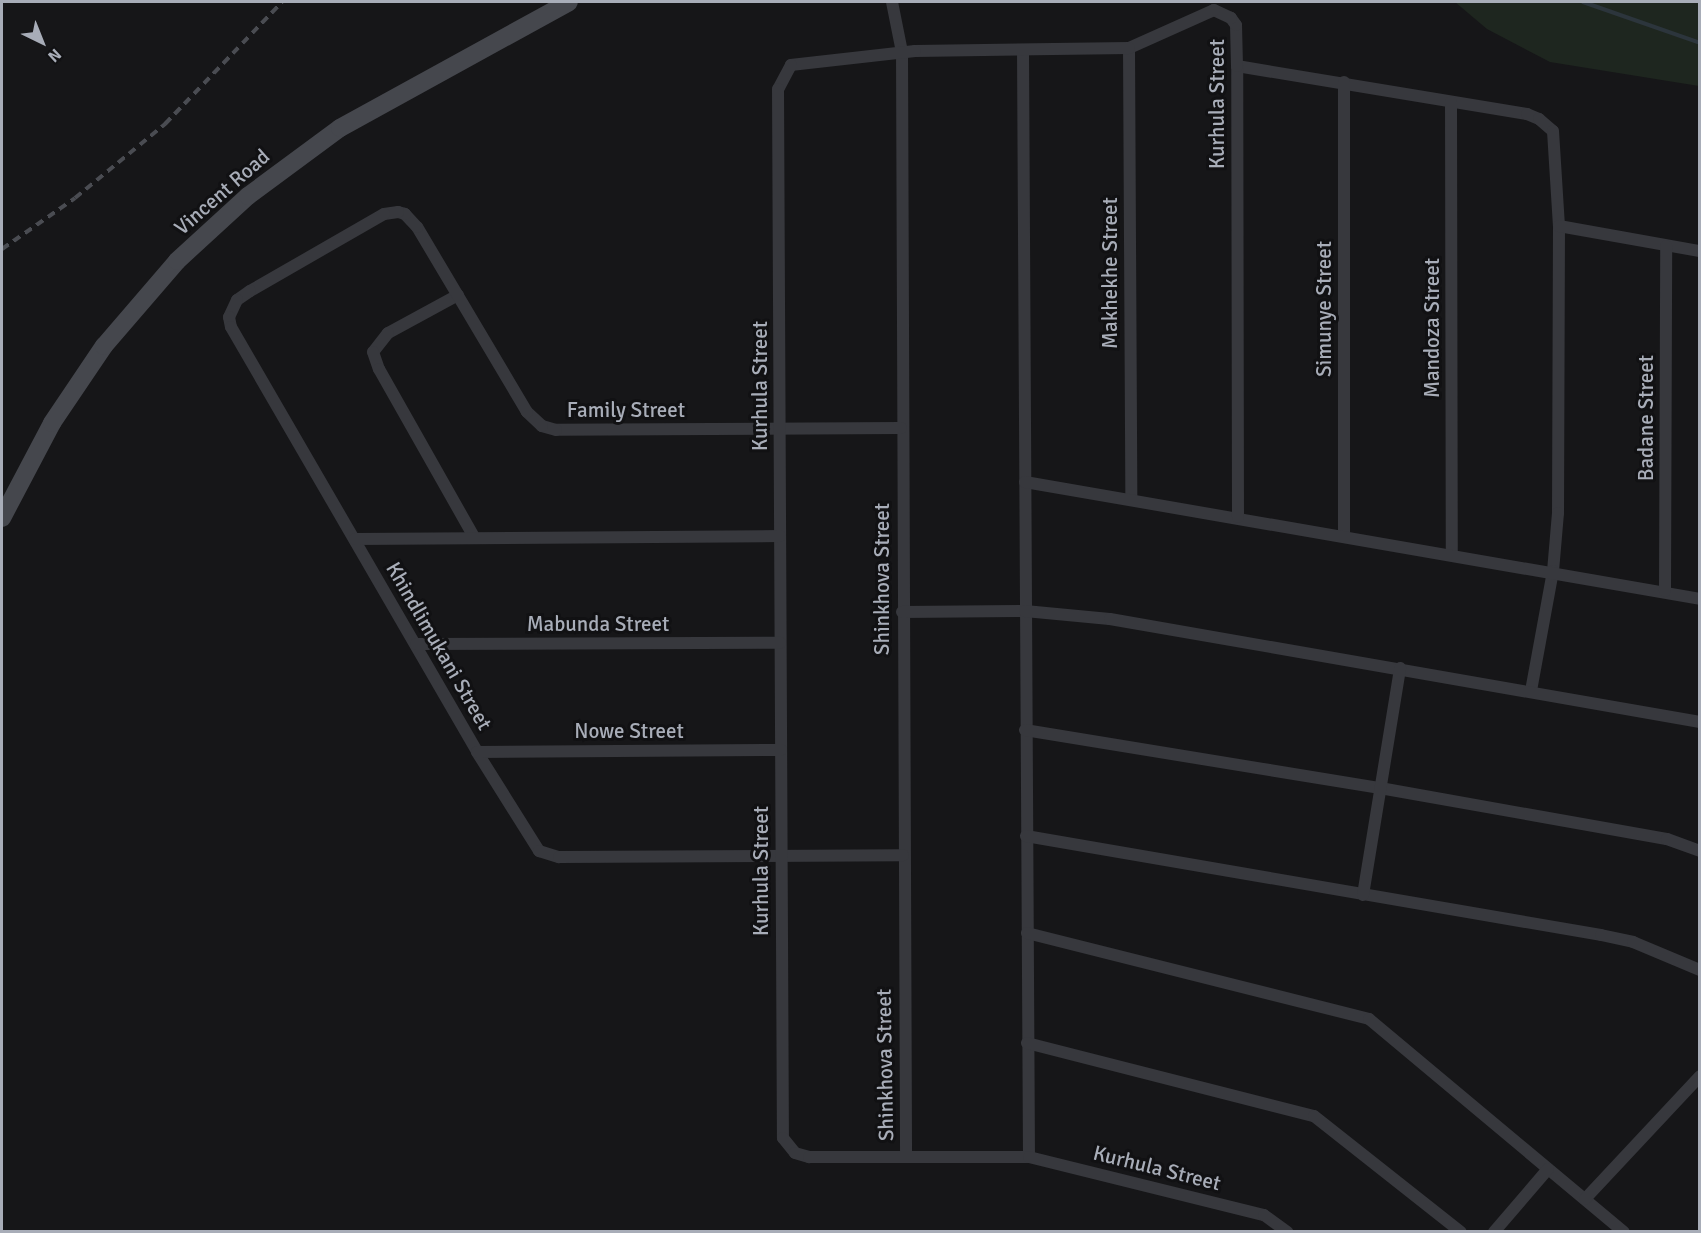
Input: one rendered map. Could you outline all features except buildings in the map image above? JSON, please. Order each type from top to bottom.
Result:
[{"type":"main road","name":"Vincent Road","points":[[2,518],[52,423],[104,346],[177,261],[248,196],[340,128],[568,2]]},
{"type":"street","name":"Shinkhova Street","points":[[892,2],[902,52],[901,428],[906,1157]]},
{"type":"street","name":"Kurhula Street","points":[[1238,518],[1236,25],[1220,11],[1129,48],[902,52],[870,58],[798,62],[791,65],[780,81],[780,855],[783,1138],[795,1153],[809,1157],[1029,1157],[1264,1215],[1287,1232]]},
{"type":"street","name":"Makhekhe Street","points":[[1129,48],[1131,498]]},
{"type":"street","points":[[1023,50],[1029,1157]]},
{"type":"street","points":[[1237,66],[1527,114],[1547,124],[1556,141],[1559,226],[1558,513],[1553,571],[1531,691]]},
{"type":"street","name":"Simunye Street","points":[[1344,82],[1344,535]]},
{"type":"street","name":"Mandoza Street","points":[[1451,102],[1452,553]]},
{"type":"street","name":"Family Street","points":[[398,212],[405,214],[417,227],[527,412],[542,426],[556,430],[901,428]]},
{"type":"street","name":"Khindlimukani Street","points":[[398,212],[384,214],[250,291],[237,300],[229,317],[231,327],[533,845],[547,856],[903,855]]},
{"type":"street","points":[[1559,226],[1700,251]]},
{"type":"street","name":"Badane Street","points":[[1665,246],[1665,591]]},
{"type":"street","points":[[458,295],[388,333],[373,352],[379,369],[473,535]]},
{"type":"street","points":[[1025,482],[1452,553],[1700,598]]},
{"type":"street","points":[[355,539],[473,535],[780,536]]},
{"type":"street","points":[[902,612],[1025,611],[1110,619],[1700,722]]},
{"type":"street","name":"Mabunda Street","points":[[416,644],[780,643]]},
{"type":"street","points":[[1363,895],[1400,668]]},
{"type":"street","points":[[1025,730],[1380,788],[1658,837],[1700,850]]},
{"type":"street","name":"Nowe Street","points":[[477,752],[781,750]]},
{"type":"street","points":[[1026,836],[1633,942],[1700,970]]},
{"type":"street","points":[[1027,933],[1369,1019],[1623,1232]]},
{"type":"street","points":[[1027,1043],[1314,1116],[1461,1232]]},
{"type":"street","points":[[1585,1199],[1700,1076]]},
{"type":"street","points":[[1494,1232],[1548,1169]]},
{"type":"shaded area","points":[[1455,2],[1699,2],[1699,86],[1550,62],[1487,29]]},
{"type":"waterway","points":[[1583,2],[1700,43]]},
{"type":"railway","points":[[2,249],[75,198],[165,124],[282,2]]}]
